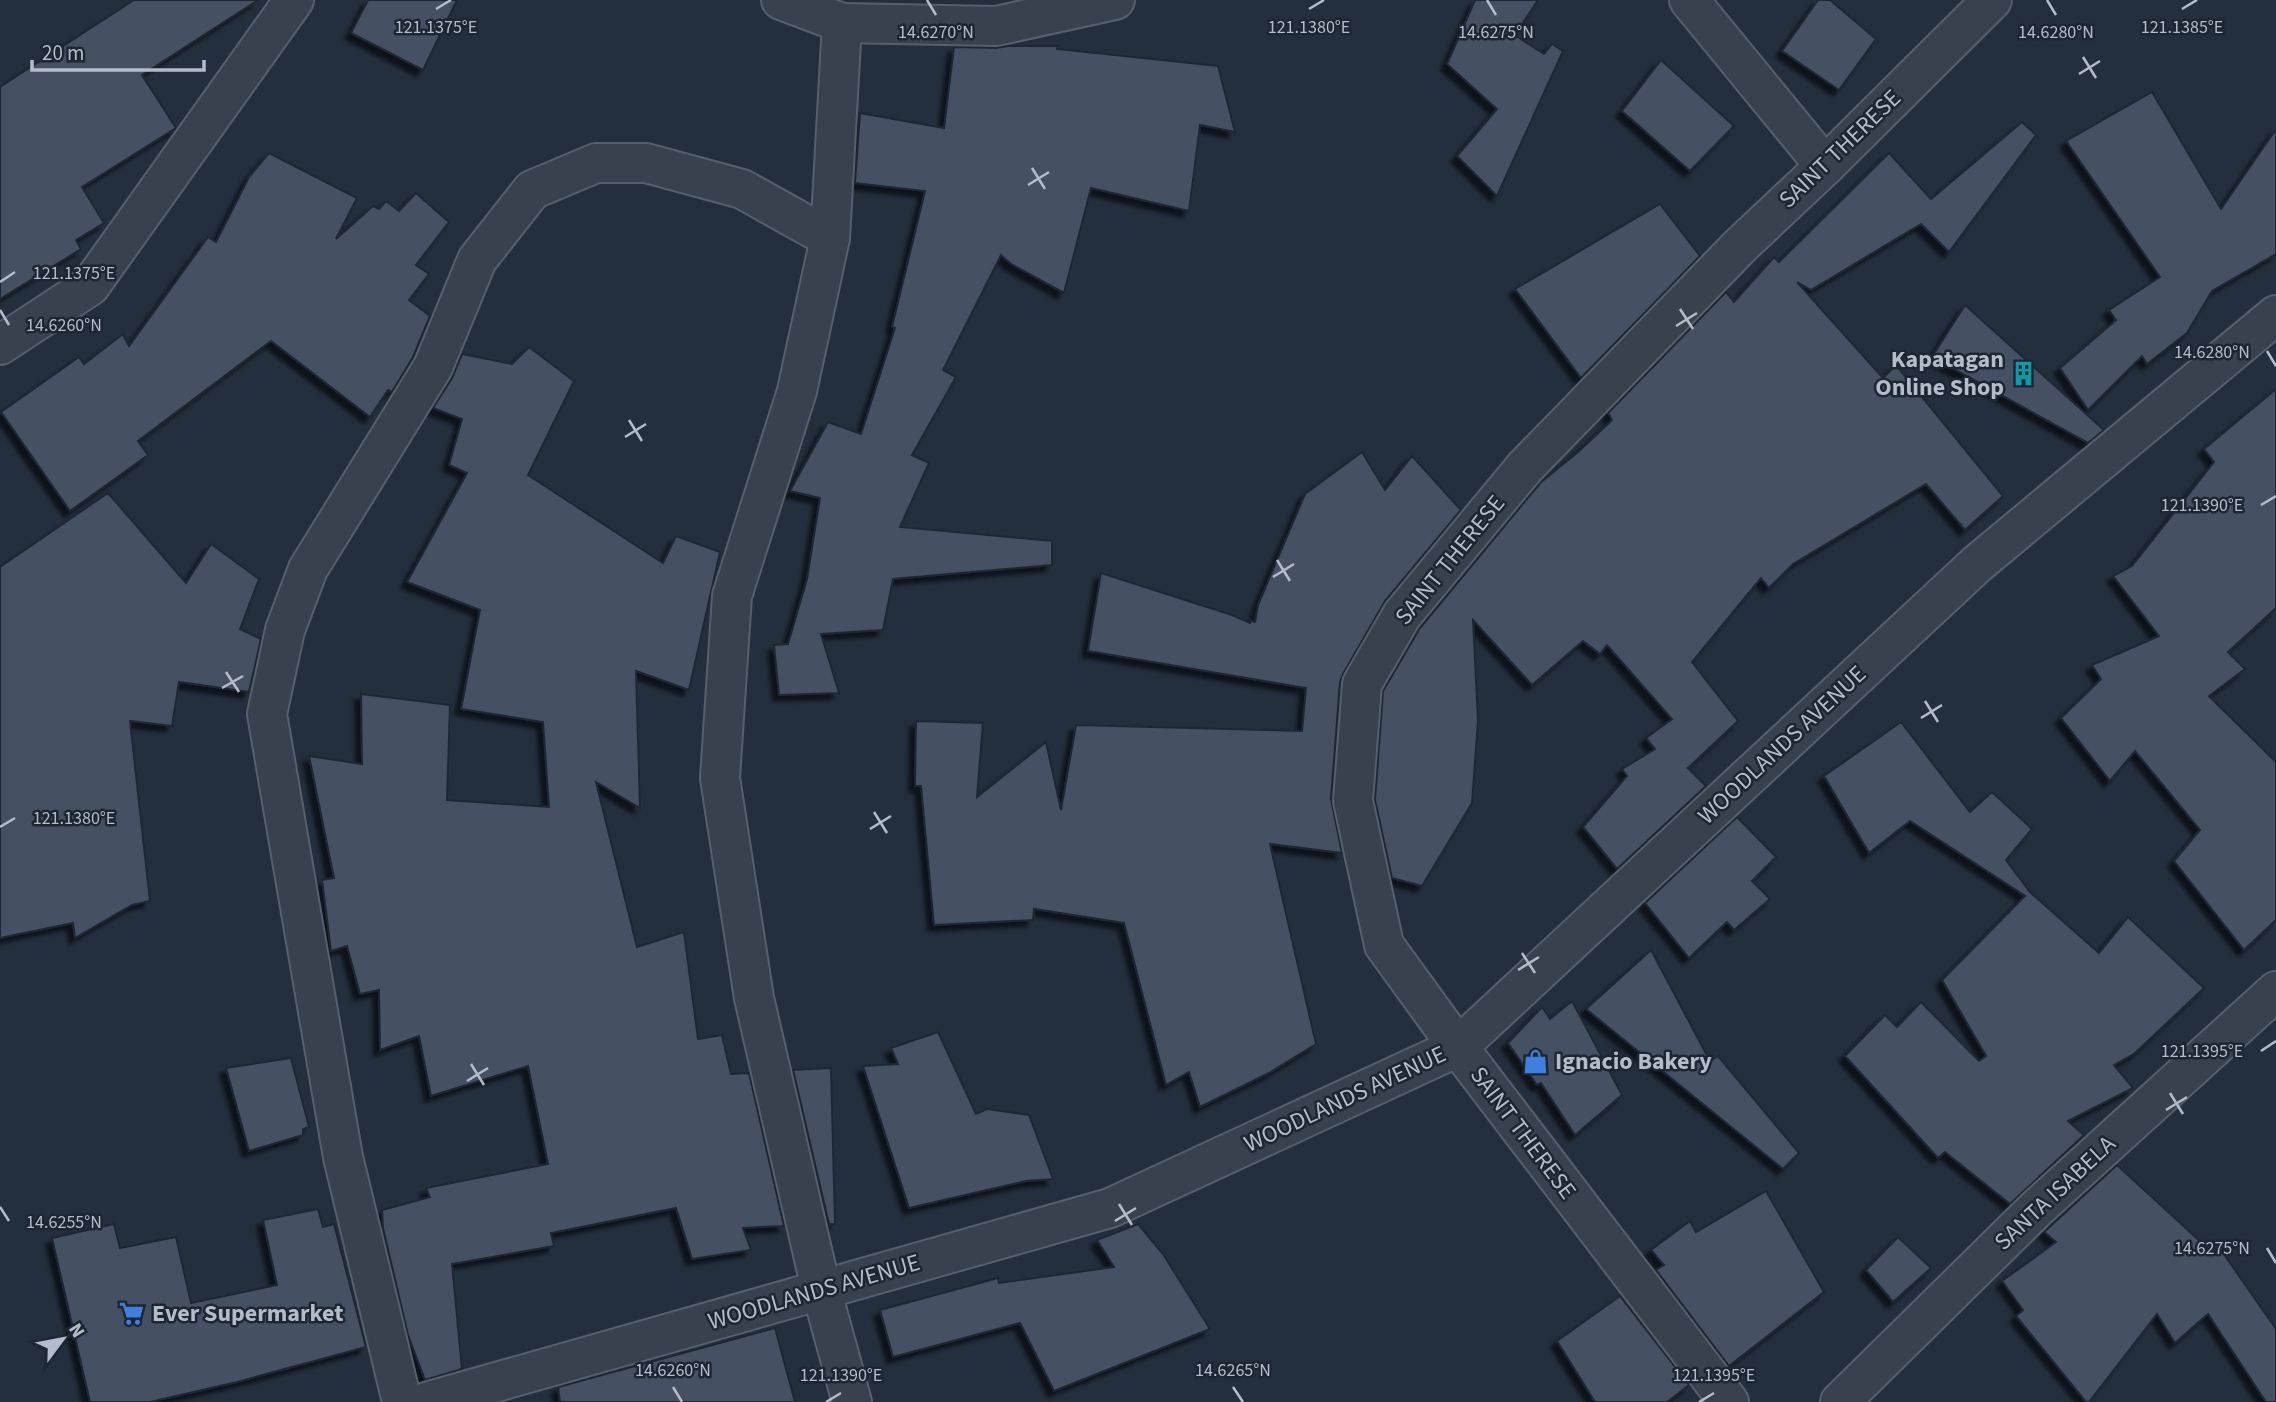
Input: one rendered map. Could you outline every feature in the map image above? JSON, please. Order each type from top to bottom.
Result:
[{"type":"street","points":[[0,345],[90,286],[294,0]]},
{"type":"street","points":[[781,0],[842,23],[996,26],[1115,0]]},
{"type":"street","points":[[1689,0],[1825,166]]},
{"type":"street","name":"SAINT THERESE","points":[[1729,1402],[1458,1047],[1384,945],[1353,801],[1362,684],[1402,615],[1525,467],[1740,246],[1825,166],[1992,0]]},
{"type":"street","points":[[842,23],[830,238],[797,391],[732,596],[720,778],[754,998],[821,1289],[852,1402]]},
{"type":"street","points":[[402,1402],[343,1157],[267,714],[285,630],[308,569],[433,367],[477,260],[532,190],[596,163],[646,163],[742,189],[830,238]]},
{"type":"street","name":"WOODLANDS AVENUE","points":[[426,1402],[1110,1208],[1458,1047],[1977,564],[2276,315]]},
{"type":"street","name":"SANTA ISABELA","points":[[1840,1402],[2036,1209],[2276,991]]},
{"type":"building","points":[[134,0],[258,0],[142,75],[176,128],[82,187],[104,223],[76,240],[81,249],[0,299],[0,87]]},
{"type":"building","points":[[368,0],[457,0],[423,70],[351,33]]},
{"type":"building","points":[[1475,0],[1538,0],[1515,35],[1544,54],[1552,44],[1563,51],[1497,196],[1457,156],[1497,109],[1447,64]]},
{"type":"building","points":[[1818,0],[1830,0],[1876,39],[1839,90],[1782,51]]},
{"type":"building","points":[[1058,46],[1057,49],[1218,66],[1235,132],[1200,125],[1189,211],[1091,188],[1064,293],[1011,264],[1001,255],[943,370],[956,377],[912,455],[929,463],[900,527],[1052,541],[1052,565],[893,579],[883,630],[821,634],[839,693],[779,695],[774,645],[788,644],[807,579],[820,498],[790,491],[828,422],[861,434],[895,328],[892,327],[925,191],[855,183],[860,113],[944,128],[954,47]]},
{"type":"building","points":[[1661,60],[1734,126],[1690,171],[1622,111]]},
{"type":"building","points":[[2152,92],[2221,209],[2276,129],[2276,254],[2212,291],[2187,333],[2147,364],[2142,356],[2088,410],[2060,368],[2116,320],[2109,310],[2160,277],[2066,141]]},
{"type":"building","points":[[2022,122],[2036,135],[1949,252],[1921,224],[1811,290],[1797,282],[1883,378],[1896,365],[2003,496],[1965,530],[1926,484],[1793,564],[1769,588],[1761,578],[1692,662],[1738,721],[1688,768],[1706,786],[1617,869],[1583,827],[1627,776],[1622,769],[1655,749],[1646,738],[1672,719],[1607,645],[1600,654],[1583,641],[1532,685],[1473,620],[1478,721],[1472,803],[1422,886],[1392,878],[1375,800],[1383,691],[1420,628],[1541,482],[1612,420],[1608,413],[1726,292],[1734,302],[1774,257],[1779,262],[1889,153],[1931,199]]},
{"type":"building","points":[[269,153],[357,198],[336,239],[373,206],[379,209],[386,201],[399,211],[416,193],[449,222],[416,265],[429,274],[409,300],[430,316],[413,357],[392,392],[388,390],[370,417],[271,341],[138,441],[148,455],[70,511],[1,412],[79,357],[84,364],[123,334],[129,346],[208,237],[216,242],[249,177]]},
{"type":"building","points":[[1660,204],[1700,256],[1581,378],[1515,289]]},
{"type":"building","points":[[1965,305],[2104,430],[2088,443],[1932,357]]},
{"type":"building","points":[[529,347],[574,381],[528,475],[663,563],[676,536],[720,552],[689,690],[636,671],[640,808],[596,782],[637,947],[684,932],[698,1039],[722,1035],[731,1074],[749,1073],[784,1226],[743,1228],[751,1250],[692,1259],[676,1208],[551,1233],[554,1246],[452,1264],[462,1369],[425,1380],[408,1335],[383,1228],[382,1210],[430,1197],[426,1188],[548,1164],[528,1066],[431,1096],[419,1036],[380,1050],[379,990],[360,994],[347,946],[331,951],[322,880],[334,878],[309,756],[362,764],[361,694],[450,705],[447,800],[549,807],[543,722],[461,709],[480,610],[407,582],[467,473],[449,465],[462,419],[433,408],[452,378],[462,354],[512,364]]},
{"type":"building","points":[[2276,389],[2276,608],[2228,652],[2245,669],[2209,696],[2276,762],[2276,920],[2244,950],[2174,861],[2200,830],[2135,751],[2110,781],[2061,718],[2101,679],[2092,665],[2159,636],[2113,576],[2132,566],[2214,462],[2204,449]]},
{"type":"building","points":[[1362,452],[1385,490],[1412,456],[1461,510],[1385,601],[1340,682],[1331,799],[1342,853],[1270,844],[1316,1044],[1269,1073],[1200,1107],[1189,1072],[1166,1085],[1124,923],[1034,909],[1033,920],[934,925],[921,786],[915,786],[916,721],[983,723],[977,797],[1046,742],[1061,810],[1076,725],[1302,731],[1306,688],[1088,651],[1101,573],[1250,623],[1255,622],[1258,605],[1305,494]]},
{"type":"building","points":[[108,493],[186,583],[211,544],[259,579],[240,629],[261,639],[249,692],[179,682],[172,726],[130,721],[150,901],[132,905],[75,938],[73,923],[0,938],[0,567]]},
{"type":"building","points":[[1901,722],[1970,812],[1992,792],[2032,829],[2006,860],[2030,892],[2099,953],[2128,917],[2204,988],[2134,1054],[2114,1065],[2133,1088],[2068,1121],[2084,1135],[2010,1204],[1945,1152],[1938,1158],[1845,1056],[1885,1015],[1897,1027],[1921,1002],[1979,1061],[1986,1056],[1942,980],[2025,896],[1910,821],[1869,853],[1824,776]]},
{"type":"building","points":[[1737,817],[1776,857],[1752,881],[1770,899],[1734,930],[1727,922],[1689,958],[1645,903]]},
{"type":"building","points":[[1651,950],[1710,1061],[1718,1056],[1799,1153],[1783,1169],[1586,1009]]},
{"type":"building","points":[[1572,1001],[1622,1095],[1575,1135],[1541,1083],[1537,1085],[1508,1043],[1542,1007],[1550,1019]]},
{"type":"building","points":[[938,1032],[976,1114],[987,1109],[1029,1115],[1053,1179],[1026,1181],[909,1208],[863,1066],[898,1064],[891,1048]]},
{"type":"building","points":[[291,1058],[309,1127],[303,1129],[303,1135],[249,1151],[226,1068]]},
{"type":"building","points":[[831,1068],[835,1224],[829,1224],[793,1070]]},
{"type":"building","points":[[2117,1165],[2214,1254],[2221,1250],[2276,1329],[2276,1402],[2266,1402],[2208,1314],[2175,1343],[2157,1314],[2089,1402],[2086,1402],[2016,1316],[2023,1310],[2002,1281],[2056,1242],[2044,1232]]},
{"type":"building","points":[[1766,1191],[1824,1292],[1729,1366],[1656,1270],[1664,1265],[1651,1250],[1690,1221],[1696,1232]]},
{"type":"building","points":[[318,1209],[323,1227],[334,1224],[366,1347],[150,1402],[90,1402],[52,1238],[114,1224],[120,1248],[176,1237],[191,1303],[277,1285],[263,1220]]},
{"type":"building","points":[[1138,1224],[1163,1254],[1210,1329],[1054,1391],[1020,1323],[893,1357],[880,1310],[998,1278],[999,1283],[1114,1267],[1097,1240]]},
{"type":"building","points":[[1898,1237],[1931,1268],[1893,1302],[1866,1270]]},
{"type":"building","points":[[1620,1296],[1689,1385],[1667,1402],[1595,1402],[1557,1341]]},
{"type":"building","points":[[775,1328],[795,1402],[560,1402],[558,1387]]},
{"type":"place","name":"Kapatagan Online Shop","points":[[2024,373]]},
{"type":"place","name":"Ignacio Bakery","points":[[1535,1061]]},
{"type":"place","name":"Ever Supermarket","points":[[132,1313]]}]
